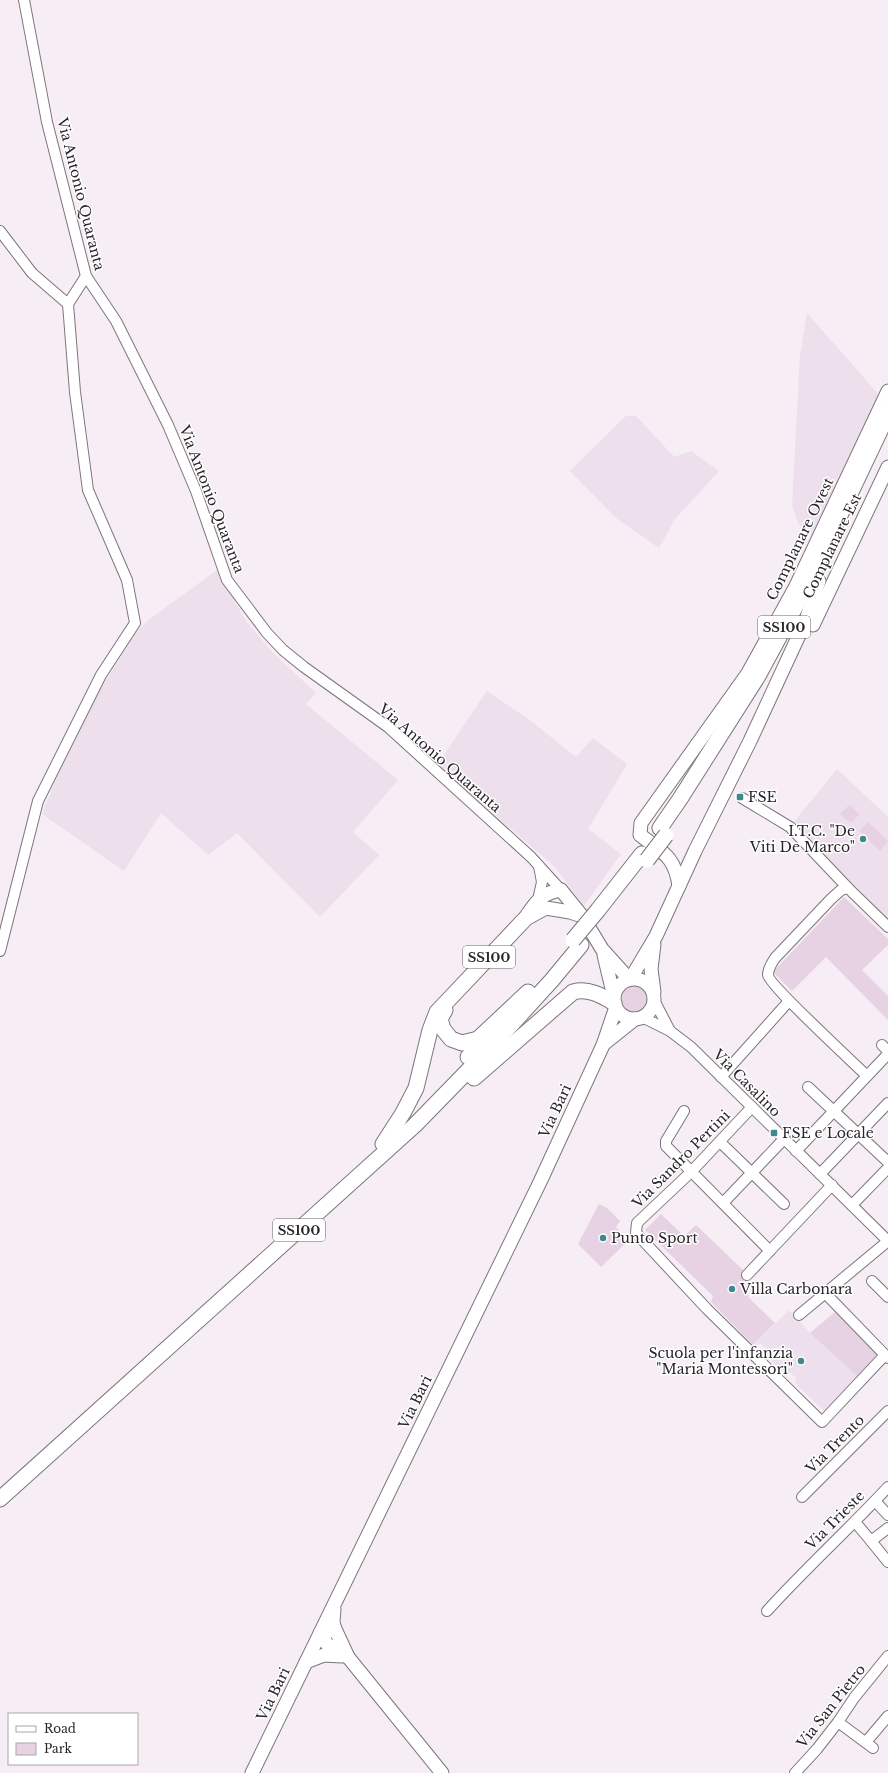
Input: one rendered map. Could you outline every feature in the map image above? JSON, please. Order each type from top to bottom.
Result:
[{"type":"highway","name":"SS100","points":[[663,831],[680,799],[762,670],[804,591],[888,414]]},
{"type":"highway","name":"SS100","points":[[0,1489],[383,1144],[445,1082],[528,992],[577,942],[602,913],[663,831],[693,795],[767,679],[819,581],[888,436]]},
{"type":"highway","name":"SS100","points":[[383,1144],[403,1113],[416,1088],[430,1030],[437,1012],[524,920]]},
{"type":"highway","name":"SS100","points":[[0,1499],[341,1192],[455,1086],[542,991],[577,942]]},
{"type":"highway","name":"SS100","points":[[341,1192],[392,1151],[573,992],[581,990],[586,991],[615,1002]]},
{"type":"highway","name":"SS100","points":[[454,994],[440,1019],[443,1029],[451,1039],[462,1043],[478,1039],[528,992]]},
{"type":"main road","name":"Complanare Ovest","points":[[667,855],[640,835],[641,823],[748,673],[795,588],[888,391]]},
{"type":"main road","name":"Complanare Est","points":[[728,787],[755,745],[888,467]]},
{"type":"main road","points":[[630,979],[656,936],[695,851],[728,787],[806,620],[819,581]]},
{"type":"main road","points":[[667,855],[686,856],[695,851]]},
{"type":"main road","points":[[667,855],[673,863],[677,873],[679,886]]},
{"type":"main road","points":[[524,920],[542,904],[549,892],[561,890],[582,916],[602,949],[630,979]]},
{"type":"main road","points":[[542,904],[582,916]]},
{"type":"main road","points":[[603,1045],[648,1013],[653,1007],[654,997],[651,969],[656,936]]},
{"type":"main road","points":[[602,949],[615,1002],[620,1013],[627,1018],[639,1018]]},
{"type":"main road","points":[[615,1002],[617,988],[623,982],[630,979],[645,981],[651,987],[654,997]]},
{"type":"main road","name":"Via Bari","points":[[252,1773],[540,1182],[603,1045],[615,1002]]},
{"type":"main road","points":[[338,1597],[333,1622],[337,1638],[346,1652],[442,1773]]},
{"type":"main road","points":[[320,1633],[327,1634],[346,1652]]},
{"type":"main road","points":[[306,1662],[324,1655],[346,1652]]},
{"type":"street","name":"Via Antonio Quaranta","points":[[24,0],[47,122],[86,276],[116,321],[168,425],[196,491],[227,580],[283,650],[304,668],[388,727],[539,866],[561,890]]},
{"type":"street","points":[[0,231],[32,273],[68,304]]},
{"type":"street","points":[[0,951],[38,801],[101,675],[135,623],[127,580],[88,490],[75,392],[68,304],[86,276]]},
{"type":"street","points":[[742,798],[790,827],[888,928]]},
{"type":"street","points":[[539,866],[542,882],[542,904]]},
{"type":"street","points":[[848,888],[841,890],[831,899],[775,958],[770,966],[768,975],[771,981],[789,1001],[867,1076]]},
{"type":"street","name":"Via Casalino","points":[[654,997],[670,1031]]},
{"type":"street","points":[[721,1077],[789,1001]]},
{"type":"street","name":"Via Casalino","points":[[639,1018],[670,1031],[691,1047],[888,1241]]},
{"type":"street","points":[[796,1151],[888,1054]]},
{"type":"street","points":[[808,1087],[888,1162]]},
{"type":"street","points":[[820,1174],[888,1103]]},
{"type":"street","name":"Via Sandro Pertini","points":[[752,1107],[691,1172],[638,1223],[636,1233],[707,1309],[822,1422],[886,1357]]},
{"type":"street","points":[[684,1111],[666,1141],[666,1146],[770,1251]]},
{"type":"street","points":[[723,1203],[784,1139]]},
{"type":"street","points":[[720,1142],[784,1204]]},
{"type":"street","points":[[852,1205],[888,1168]]},
{"type":"street","points":[[747,1275],[832,1185]]},
{"type":"street","points":[[799,1315],[888,1241]]},
{"type":"street","points":[[872,1281],[888,1297]]},
{"type":"street","points":[[825,1294],[886,1357]]},
{"type":"street","name":"Via Trento","points":[[802,1497],[888,1411]]},
{"type":"street","name":"Via Trieste","points":[[767,1610],[801,1573],[888,1487]]},
{"type":"street","points":[[875,1501],[888,1515]]},
{"type":"street","points":[[854,1522],[888,1562]]},
{"type":"street","points":[[871,1541],[888,1528]]},
{"type":"street","name":"Via San Pietro","points":[[796,1773],[838,1722],[854,1698],[888,1656]]},
{"type":"street","points":[[838,1722],[870,1745],[888,1716]]},
{"type":"shaded area","points":[[807,313],[879,395],[813,536],[799,525],[792,506],[800,356]]},
{"type":"shaded area","points":[[626,416],[636,416],[674,457],[691,451],[719,471],[675,519],[659,548],[616,518],[570,471]]},
{"type":"shaded area","points":[[217,570],[246,621],[273,653],[316,693],[306,704],[398,780],[353,832],[379,855],[320,917],[237,833],[208,855],[161,813],[124,871],[42,814],[79,724],[135,634],[147,621]]},
{"type":"shaded area","points":[[487,691],[531,721],[576,757],[593,738],[627,764],[588,829],[621,854],[584,906],[555,867],[437,765]]},
{"type":"shaded area","name":"I.T.C. \"De Viti De Marco\"","points":[[837,769],[888,817],[888,921],[790,827]]},
{"type":"shaded area","points":[[789,1310],[810,1333],[859,1378],[824,1411],[795,1383],[796,1378],[791,1373],[786,1374],[763,1353],[765,1348],[761,1344],[754,1345]]},
{"type":"green space","points":[[849,805],[860,814],[851,823],[840,814]]},
{"type":"green space","points":[[868,822],[888,841],[880,851],[859,831]]},
{"type":"green space","points":[[844,897],[888,939],[888,945],[862,970],[888,996],[888,1020],[826,957],[792,991],[773,972]]},
{"type":"green space","points":[[635,986],[644,990],[648,999],[644,1008],[635,1012],[626,1008],[622,999],[626,990]]},
{"type":"green space","name":"Punto Sport","points":[[599,1204],[607,1208],[620,1221],[616,1227],[628,1241],[601,1267],[578,1244]]},
{"type":"green space","points":[[661,1214],[684,1236],[696,1225],[743,1270],[749,1298],[775,1323],[753,1345],[711,1302],[713,1296],[645,1230]]},
{"type":"green space","points":[[835,1312],[880,1355],[859,1378],[810,1333]]},
{"type":"place","name":"FSE","points":[[740,797]]},
{"type":"place","name":"I.T.C. \"De Viti De Marco\"","points":[[863,839]]},
{"type":"place","name":"FSE e Locale","points":[[774,1133]]},
{"type":"place","name":"Punto Sport","points":[[603,1238]]},
{"type":"place","name":"Villa Carbonara","points":[[732,1289]]},
{"type":"place","name":"Scuola per l'infanzia \"Maria Montessori\"","points":[[801,1361]]}]
